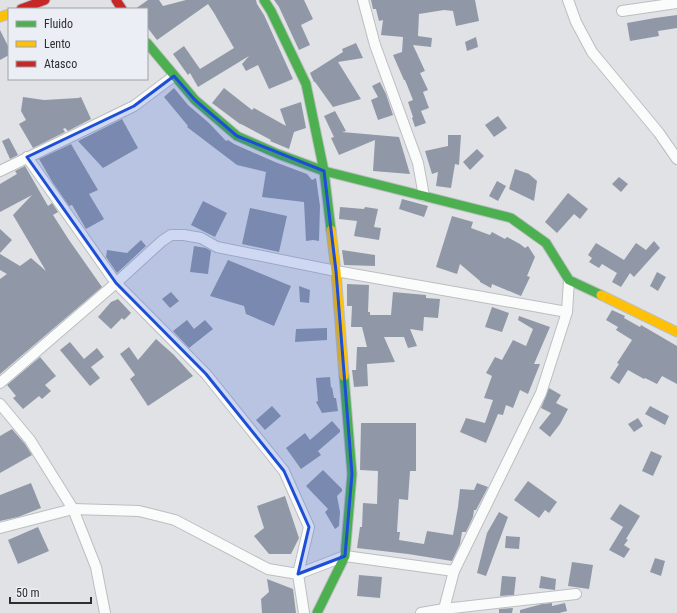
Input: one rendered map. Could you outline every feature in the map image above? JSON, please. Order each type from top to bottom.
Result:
[{"type":"street","points":[[24,8],[45,0]]},
{"type":"street","points":[[264,0],[271,11],[306,84],[324,171],[336,271],[352,474],[345,556],[317,613]]},
{"type":"street","points":[[362,0],[375,45],[418,163],[424,196]]},
{"type":"street","points":[[568,0],[576,22],[592,52],[659,133],[677,159]]},
{"type":"street","points":[[622,11],[677,4]]},
{"type":"street","points":[[148,44],[195,100],[237,136],[278,154],[324,171],[511,218],[546,243],[569,280],[677,332]]},
{"type":"street","points":[[0,171],[134,106],[174,76]]},
{"type":"street","points":[[27,158],[116,283],[206,374],[284,471],[309,527],[298,574],[304,613]]},
{"type":"street","points":[[0,383],[116,283],[162,241],[171,235],[184,235],[200,238],[217,247],[336,271],[567,312]]},
{"type":"street","points":[[444,611],[454,571],[541,393],[567,312],[569,280]]},
{"type":"street","points":[[0,404],[30,440],[73,509],[96,567],[105,613]]},
{"type":"street","points":[[0,528],[73,509],[139,511],[175,520],[268,569],[298,574],[345,556],[454,571]]},
{"type":"street","points":[[421,613],[576,594]]},
{"type":"highlighted area","points":[[174,76],[195,100],[237,136],[324,171],[336,271],[352,474],[345,556],[298,574],[309,527],[284,471],[206,374],[116,283],[27,157],[134,106]]},
{"type":"building","points":[[148,0],[159,0],[163,6],[186,0],[256,0],[293,79],[269,89],[258,65],[246,71],[242,64],[249,56],[198,87],[190,73],[188,75],[173,54],[184,46],[200,69],[234,48],[208,4],[157,40],[148,28],[148,8],[136,8]]},
{"type":"building","points":[[274,0],[304,0],[313,19],[301,25],[310,45],[299,50],[279,7]]},
{"type":"building","points":[[371,0],[475,0],[479,21],[456,26],[453,11],[444,10],[419,14],[418,36],[432,38],[431,47],[413,45],[425,71],[420,73],[428,90],[423,92],[429,108],[421,111],[426,123],[415,127],[408,102],[413,100],[393,55],[402,52],[403,37],[381,35],[383,20],[379,21],[376,9],[373,9]]},
{"type":"building","points":[[677,15],[677,28],[658,31],[659,36],[630,41],[627,23]]},
{"type":"building","points":[[0,30],[8,46],[8,56],[0,60]]},
{"type":"building","points":[[476,37],[478,47],[467,51],[465,42]]},
{"type":"building","points":[[356,43],[363,58],[338,62],[361,99],[333,107],[314,82],[310,73],[343,52],[342,49]]},
{"type":"building","points":[[380,82],[393,115],[378,120],[371,100],[378,97],[372,86]]},
{"type":"building","points":[[174,88],[188,105],[209,123],[226,141],[228,140],[275,162],[307,174],[312,180],[316,178],[320,206],[319,241],[306,241],[304,202],[262,197],[266,172],[237,165],[187,127],[188,126],[164,97]]},
{"type":"building","points":[[224,88],[252,110],[254,108],[286,126],[280,109],[301,102],[306,128],[294,132],[289,149],[270,141],[271,140],[240,124],[212,103]]},
{"type":"building","points":[[23,97],[44,100],[81,97],[91,119],[68,131],[65,128],[63,129],[65,132],[33,148],[19,124],[26,120],[21,111]]},
{"type":"building","points":[[335,111],[346,131],[342,132],[399,137],[410,174],[373,171],[375,140],[339,155],[331,138],[334,137],[324,116]]},
{"type":"building","points":[[498,116],[507,128],[494,137],[485,125]]},
{"type":"building","points":[[122,119],[138,148],[103,168],[78,141]]},
{"type":"building","points":[[448,135],[461,135],[459,165],[455,164],[451,188],[436,186],[438,172],[432,174],[425,151],[448,146]]},
{"type":"building","points":[[9,138],[18,155],[10,159],[2,141]]},
{"type":"building","points":[[71,144],[98,190],[89,194],[104,219],[86,229],[72,205],[69,206],[53,183],[39,159]]},
{"type":"building","points":[[477,149],[484,156],[470,170],[463,162]]},
{"type":"building","points":[[25,166],[48,206],[52,203],[58,212],[53,215],[102,287],[0,374],[0,279],[7,274],[0,270],[0,254],[20,266],[31,258],[46,271],[13,215],[32,195],[0,212],[0,184],[17,174],[15,171]]},
{"type":"building","points":[[515,169],[529,174],[537,181],[534,201],[509,189]]},
{"type":"building","points":[[619,177],[628,184],[621,192],[612,184]]},
{"type":"building","points":[[497,181],[506,186],[498,201],[489,196]]},
{"type":"building","points":[[568,193],[588,209],[580,219],[574,214],[557,233],[545,222]]},
{"type":"building","points":[[402,199],[428,206],[424,217],[399,209]]},
{"type":"building","points":[[203,201],[227,213],[215,237],[191,225]]},
{"type":"building","points":[[340,207],[364,209],[365,207],[378,209],[374,227],[381,228],[379,240],[354,236],[357,221],[339,219]]},
{"type":"building","points":[[250,208],[287,216],[279,252],[242,244]]},
{"type":"building","points":[[452,216],[473,222],[471,228],[490,235],[492,232],[505,239],[507,237],[525,248],[528,246],[535,257],[527,276],[530,277],[521,296],[492,284],[491,288],[480,282],[460,264],[457,274],[436,267]]},
{"type":"building","points":[[0,229],[12,240],[0,253]]},
{"type":"building","points":[[141,240],[146,246],[117,273],[106,257],[107,250],[127,253]]},
{"type":"building","points":[[654,241],[660,248],[634,277],[630,273],[621,287],[612,282],[617,273],[602,264],[599,268],[589,262],[592,258],[588,255],[596,243],[624,260],[636,243],[646,250]]},
{"type":"building","points":[[194,246],[206,248],[211,251],[208,274],[190,272]]},
{"type":"building","points":[[342,250],[375,255],[375,266],[344,265]]},
{"type":"building","points":[[228,260],[291,286],[274,326],[246,314],[244,306],[210,296]]},
{"type":"building","points":[[657,272],[666,277],[658,291],[650,286]]},
{"type":"building","points":[[347,284],[369,285],[368,312],[370,312],[370,315],[391,315],[393,292],[426,295],[426,298],[440,299],[438,318],[424,317],[423,331],[410,329],[417,346],[408,348],[404,337],[384,337],[395,362],[367,364],[368,386],[354,387],[352,370],[356,370],[357,347],[367,347],[362,327],[351,327],[352,306],[347,306]]},
{"type":"building","points":[[299,286],[310,290],[309,303],[300,302]]},
{"type":"building","points":[[171,292],[179,301],[170,308],[162,299]]},
{"type":"building","points":[[118,299],[131,313],[124,320],[122,318],[111,329],[98,317],[111,302]]},
{"type":"building","points":[[492,307],[509,313],[502,332],[485,327]]},
{"type":"building","points":[[612,310],[625,316],[624,318],[640,327],[641,325],[677,346],[677,384],[662,376],[657,384],[628,370],[619,384],[610,378],[619,364],[617,363],[632,340],[616,330],[618,327],[606,320]]},
{"type":"building","points":[[519,316],[550,327],[534,364],[540,364],[528,394],[520,390],[513,408],[506,405],[503,415],[498,414],[486,443],[460,432],[466,418],[485,423],[493,400],[484,398],[492,376],[486,373],[495,357],[502,360],[513,340],[526,346],[533,329],[518,320]]},
{"type":"building","points":[[187,320],[194,329],[205,320],[213,329],[189,348],[173,331]]},
{"type":"building","points":[[327,328],[327,340],[295,342],[296,329]]},
{"type":"building","points":[[156,339],[174,355],[193,376],[148,406],[130,379],[135,375],[120,354],[129,347],[138,360]]},
{"type":"building","points":[[70,342],[84,359],[97,348],[104,357],[91,367],[100,378],[90,386],[60,350]]},
{"type":"building","points":[[40,357],[56,376],[45,385],[51,391],[42,399],[39,396],[23,409],[13,398],[16,396],[7,385]]},
{"type":"building","points":[[330,377],[331,388],[332,387],[334,398],[336,398],[338,411],[322,413],[316,402],[318,401],[316,378]]},
{"type":"building","points":[[549,388],[561,395],[556,403],[568,409],[560,424],[550,437],[539,428],[551,413],[541,408]]},
{"type":"building","points":[[272,406],[281,416],[265,430],[256,420]]},
{"type":"building","points":[[650,406],[669,416],[665,425],[645,414]]},
{"type":"building","points":[[638,418],[643,426],[634,432],[628,424]]},
{"type":"building","points":[[332,421],[340,432],[318,451],[321,455],[301,469],[286,448],[305,433],[310,440]]},
{"type":"building","points":[[361,423],[416,423],[416,471],[410,471],[408,500],[399,499],[397,532],[400,532],[399,540],[424,544],[427,531],[453,535],[460,489],[474,490],[477,483],[488,487],[476,510],[474,510],[473,517],[466,532],[462,532],[460,544],[452,561],[357,548],[360,527],[362,527],[363,503],[377,504],[378,471],[360,470]]},
{"type":"building","points":[[12,429],[32,455],[0,473],[0,436]]},
{"type":"building","points":[[651,451],[662,456],[653,476],[642,471]]},
{"type":"building","points":[[323,470],[342,489],[337,496],[340,512],[339,526],[335,529],[325,512],[328,509],[306,486]]},
{"type":"building","points":[[528,481],[557,502],[549,513],[545,510],[539,518],[514,500]]},
{"type":"building","points":[[31,483],[41,508],[18,517],[0,521],[0,495]]},
{"type":"building","points":[[285,496],[299,538],[291,554],[269,554],[254,536],[264,528],[257,506]]},
{"type":"building","points":[[620,504],[640,516],[626,539],[628,540],[624,545],[630,549],[624,558],[609,550],[623,527],[610,519]]},
{"type":"building","points":[[499,512],[508,517],[486,576],[477,573],[487,533]]},
{"type":"building","points":[[38,527],[49,551],[18,564],[8,540]]},
{"type":"building","points":[[506,536],[520,537],[519,549],[505,548]]},
{"type":"building","points":[[655,558],[665,561],[661,576],[650,572]]},
{"type":"building","points":[[572,562],[593,565],[589,589],[568,586]]},
{"type":"building","points":[[359,575],[382,577],[380,598],[357,596]]},
{"type":"building","points":[[502,576],[516,577],[514,595],[500,596]]},
{"type":"building","points":[[541,576],[556,579],[555,590],[539,588]]},
{"type":"building","points":[[267,579],[293,589],[296,613],[262,613],[261,599],[269,592]]},
{"type":"building","points":[[552,603],[552,606],[565,603],[567,611],[559,613],[520,613],[520,610]]},
{"type":"building","points":[[513,608],[512,613],[499,613],[499,609]]},
{"type":"traffic: fast","points":[[264,0],[271,11],[306,84],[324,171],[331,230]]},
{"type":"traffic: fast","points":[[148,44],[195,100],[237,136],[278,154],[324,171],[511,218],[546,243],[569,280],[601,295]]},
{"type":"traffic: fast","points":[[317,613],[345,556],[352,474],[344,376]]},
{"type":"traffic: slow","points":[[0,17],[8,14]]},
{"type":"traffic: slow","points":[[331,230],[336,271],[344,376]]},
{"type":"traffic: slow","points":[[601,295],[677,332]]},
{"type":"traffic: jam","points":[[24,8],[45,0]]},
{"type":"traffic: jam","points":[[116,0],[121,8]]}]
